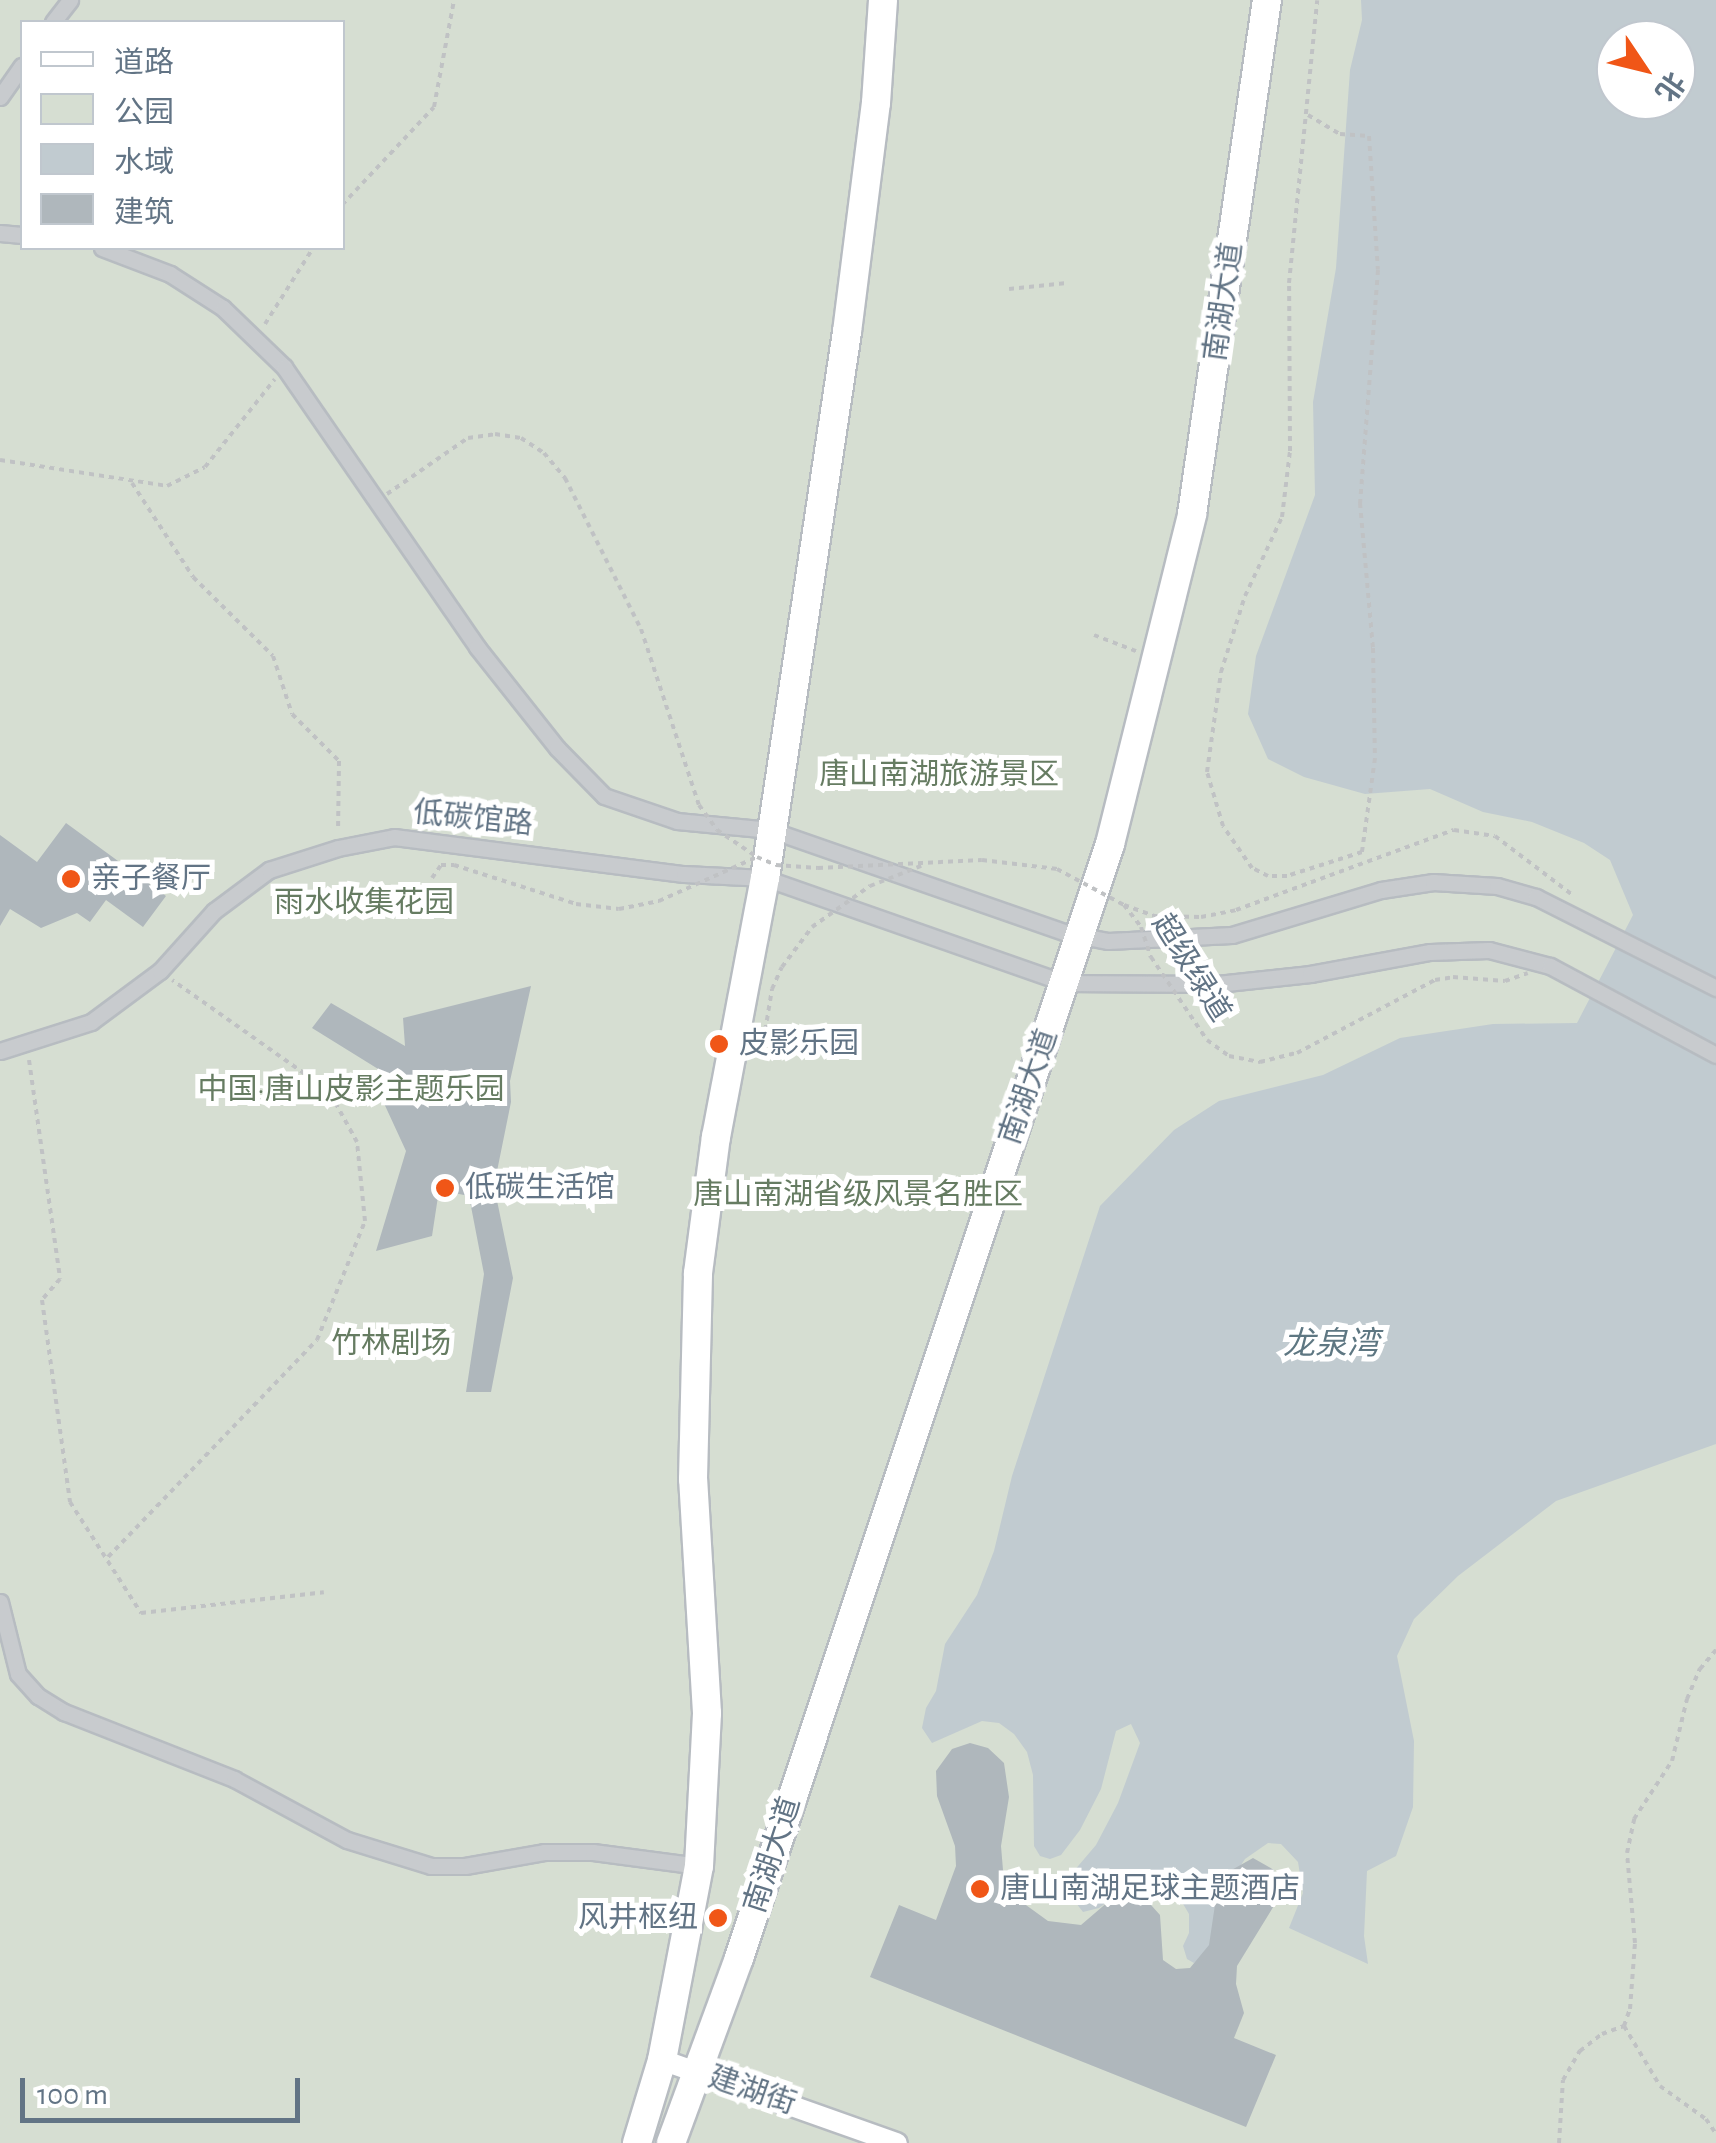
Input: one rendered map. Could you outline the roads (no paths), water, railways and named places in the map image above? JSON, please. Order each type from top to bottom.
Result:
[{"type":"highway","points":[[637,2143],[662,2060],[698,1866],[706,1713],[693,1479],[698,1273],[716,1137],[761,868],[771,830],[846,332],[876,103],[883,0]]},
{"type":"highway","name":"南湖大道","points":[[671,2143],[738,1958],[1081,937],[1158,659],[1192,514],[1268,0]]},
{"type":"street","points":[[0,97],[20,69]]},
{"type":"street","points":[[107,250],[170,274],[223,308],[284,367],[476,647],[557,748],[604,796],[676,822],[771,830],[1081,937],[1185,941],[1232,935],[1381,890],[1466,881],[1536,897],[1716,988]]},
{"type":"street","name":"低碳馆路","points":[[0,1051],[91,1022],[160,971],[214,911],[270,870],[338,848],[394,838],[684,874],[761,868],[1064,982],[1217,984],[1310,974],[1465,949],[1515,954],[1582,984],[1716,1055]]},
{"type":"street","points":[[0,1602],[18,1674],[38,1696],[64,1712],[234,1779],[376,1851],[431,1866],[465,1866],[544,1852],[593,1852],[698,1866]]},
{"type":"street","name":"建湖街","points":[[662,2060],[897,2143]]},
{"type":"water","name":"龙泉湾","points":[[1361,0],[1716,0],[1716,1444],[1556,1501],[1458,1576],[1414,1619],[1397,1656],[1414,1741],[1413,1807],[1396,1856],[1367,1871],[1364,1936],[1368,1964],[1289,1928],[1303,1893],[1298,1862],[1281,1844],[1268,1843],[1245,1859],[1225,1889],[1212,1947],[1194,1963],[1187,1959],[1183,1946],[1189,1933],[1189,1914],[1179,1897],[1162,1885],[1131,1884],[1099,1908],[1083,1912],[1062,1885],[1096,1845],[1118,1803],[1140,1743],[1131,1724],[1116,1731],[1101,1789],[1080,1830],[1061,1855],[1050,1859],[1040,1856],[1034,1846],[1033,1775],[1027,1752],[1014,1734],[999,1723],[982,1721],[932,1743],[922,1728],[926,1708],[936,1691],[945,1644],[977,1595],[994,1551],[1012,1476],[1100,1206],[1174,1130],[1219,1101],[1323,1075],[1400,1038],[1493,1024],[1577,1023],[1633,915],[1610,860],[1584,843],[1532,822],[1483,812],[1430,789],[1365,794],[1304,777],[1268,759],[1248,714],[1256,656],[1315,495],[1313,402],[1336,268],[1350,70],[1362,20]]},
{"type":"place","name":"亲子餐厅","points":[[71,879]]},
{"type":"place","name":"皮影乐园","points":[[719,1044]]},
{"type":"place","name":"低碳生活馆","points":[[445,1188]]},
{"type":"place","name":"唐山南湖足球主题酒店","points":[[980,1889]]},
{"type":"place","name":"风井枢纽","points":[[718,1918]]},
{"type":"park label","name":"唐山南湖旅游景区","points":[[939,775]]},
{"type":"park label","name":"雨水收集花园","points":[[364,903]]},
{"type":"park label","name":"中国·唐山皮影主题乐园","points":[[351,1090]]},
{"type":"park label","name":"唐山南湖省级风景名胜区","points":[[858,1195]]},
{"type":"park label","name":"竹林剧场","points":[[391,1344]]}]
